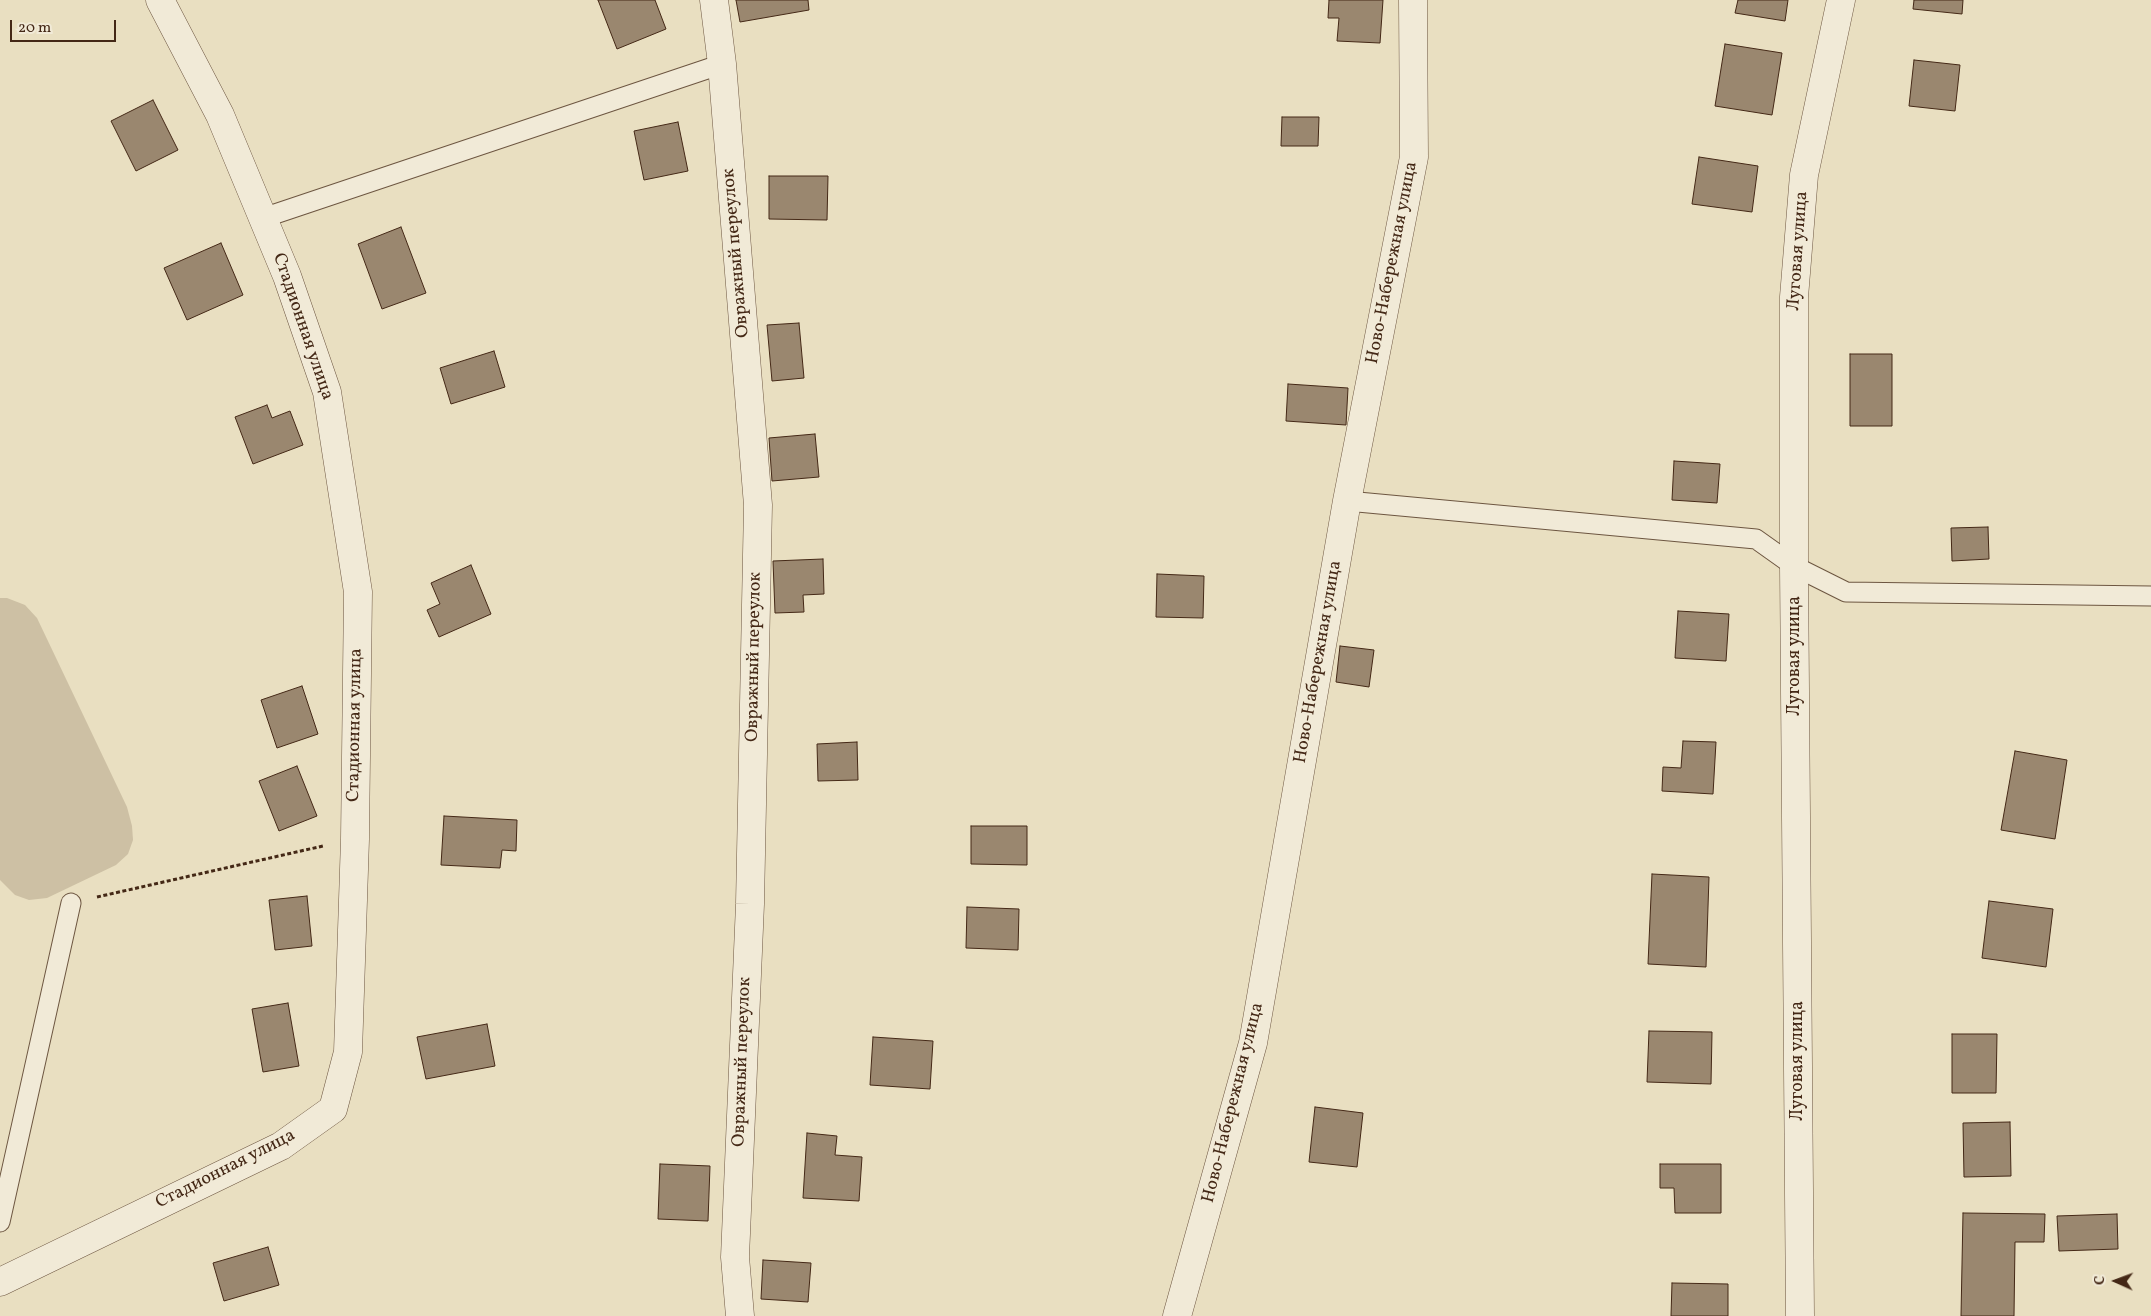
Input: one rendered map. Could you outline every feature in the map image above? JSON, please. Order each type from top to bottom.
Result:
[{"type":"street","name":"Стадионная улица","points":[[0,1282],[281,1146],[333,1109],[348,1052],[355,839],[358,592],[327,392],[286,276],[220,115],[160,0]]},
{"type":"street","name":"Овражный переулок","points":[[714,0],[722,64],[758,505],[750,904],[735,1257],[740,1316]]},
{"type":"street","name":"Ново-Набережная улица","points":[[1177,1316],[1254,1043],[1347,501],[1414,157],[1413,0]]},
{"type":"street","name":"Луговая улица","points":[[1800,1316],[1794,566],[1794,297],[1804,175],[1841,0]]},
{"type":"lane","points":[[263,218],[722,64]]},
{"type":"lane","points":[[1347,501],[1756,539],[1794,566],[1846,592],[2151,596]]},
{"type":"lane","points":[[0,1222],[71,903]]},
{"type":"path","points":[[71,903],[355,839]]},
{"type":"shaded area","points":[[0,598],[7,598],[25,605],[37,618],[127,807],[132,826],[133,840],[128,854],[116,865],[47,898],[29,900],[15,895],[0,880]]},
{"type":"building","points":[[598,0],[655,0],[666,29],[617,49]]},
{"type":"building","points":[[736,0],[808,0],[809,10],[740,22]]},
{"type":"building","points":[[1329,0],[1383,0],[1380,43],[1337,41],[1339,18],[1328,18]]},
{"type":"building","points":[[1738,0],[1788,0],[1785,21],[1735,13]]},
{"type":"building","points":[[1914,0],[1963,0],[1962,14],[1913,9]]},
{"type":"building","points":[[1725,44],[1782,53],[1772,115],[1715,106]]},
{"type":"building","points":[[1914,60],[1960,65],[1955,111],[1909,106]]},
{"type":"building","points":[[153,100],[178,150],[136,171],[111,121]]},
{"type":"building","points":[[1282,117],[1319,117],[1318,146],[1281,146]]},
{"type":"building","points":[[678,122],[688,171],[644,180],[634,131]]},
{"type":"building","points":[[1699,157],[1758,166],[1752,212],[1692,204]]},
{"type":"building","points":[[769,176],[828,176],[827,220],[769,219]]},
{"type":"building","points":[[401,227],[426,293],[382,309],[358,244]]},
{"type":"building","points":[[221,243],[243,295],[187,320],[164,268]]},
{"type":"building","points":[[799,323],[804,378],[772,381],[767,325]]},
{"type":"building","points":[[494,351],[505,387],[451,404],[440,368]]},
{"type":"building","points":[[1850,354],[1892,354],[1892,426],[1850,426]]},
{"type":"building","points":[[1288,384],[1348,388],[1346,425],[1286,421]]},
{"type":"building","points":[[267,405],[272,418],[290,411],[303,445],[253,464],[235,417]]},
{"type":"building","points":[[815,434],[819,477],[772,481],[769,438]]},
{"type":"building","points":[[1674,461],[1720,464],[1717,503],[1672,500]]},
{"type":"building","points":[[1988,527],[1989,559],[1952,561],[1951,528]]},
{"type":"building","points":[[823,559],[824,594],[803,595],[804,612],[775,613],[773,561]]},
{"type":"building","points":[[471,565],[491,614],[439,637],[427,610],[440,604],[431,583]]},
{"type":"building","points":[[1157,574],[1204,576],[1203,618],[1156,617]]},
{"type":"building","points":[[1678,611],[1729,614],[1726,661],[1675,658]]},
{"type":"building","points":[[1340,646],[1374,650],[1369,687],[1336,682]]},
{"type":"building","points":[[302,686],[318,734],[277,748],[261,700]]},
{"type":"building","points":[[1683,741],[1716,742],[1713,794],[1662,791],[1663,767],[1681,768]]},
{"type":"building","points":[[857,742],[858,780],[818,781],[817,744]]},
{"type":"building","points":[[2015,751],[2067,760],[2055,839],[2001,830]]},
{"type":"building","points":[[297,766],[317,816],[279,831],[259,781]]},
{"type":"building","points":[[444,816],[517,820],[516,851],[502,850],[500,868],[441,865]]},
{"type":"building","points":[[971,826],[1027,826],[1027,865],[971,864]]},
{"type":"building","points":[[1652,874],[1709,877],[1706,967],[1648,964]]},
{"type":"building","points":[[307,896],[312,946],[275,950],[269,900]]},
{"type":"building","points":[[1989,901],[2053,909],[2046,967],[1982,958]]},
{"type":"building","points":[[967,907],[1019,909],[1018,950],[966,948]]},
{"type":"building","points":[[288,1003],[299,1066],[263,1072],[252,1009]]},
{"type":"building","points":[[487,1024],[495,1066],[426,1079],[417,1037]]},
{"type":"building","points":[[1649,1031],[1712,1032],[1711,1084],[1647,1082]]},
{"type":"building","points":[[1952,1034],[1997,1034],[1996,1093],[1952,1093]]},
{"type":"building","points":[[873,1037],[933,1041],[930,1089],[870,1085]]},
{"type":"building","points":[[1315,1107],[1363,1113],[1357,1167],[1309,1162]]},
{"type":"building","points":[[2010,1122],[2011,1176],[1964,1177],[1963,1123]]},
{"type":"building","points":[[807,1133],[837,1136],[835,1155],[862,1157],[859,1201],[803,1198]]},
{"type":"building","points":[[660,1164],[710,1166],[708,1221],[658,1219]]},
{"type":"building","points":[[1660,1164],[1721,1164],[1721,1213],[1675,1213],[1674,1188],[1660,1188]]},
{"type":"building","points":[[1963,1213],[2045,1214],[2044,1242],[2015,1242],[2014,1316],[1961,1316]]},
{"type":"building","points":[[2117,1214],[2118,1249],[2059,1251],[2057,1216]]},
{"type":"building","points":[[268,1247],[279,1285],[224,1301],[213,1263]]},
{"type":"building","points":[[763,1260],[811,1263],[808,1302],[761,1299]]},
{"type":"building","points":[[1672,1283],[1728,1284],[1728,1316],[1671,1316]]}]
